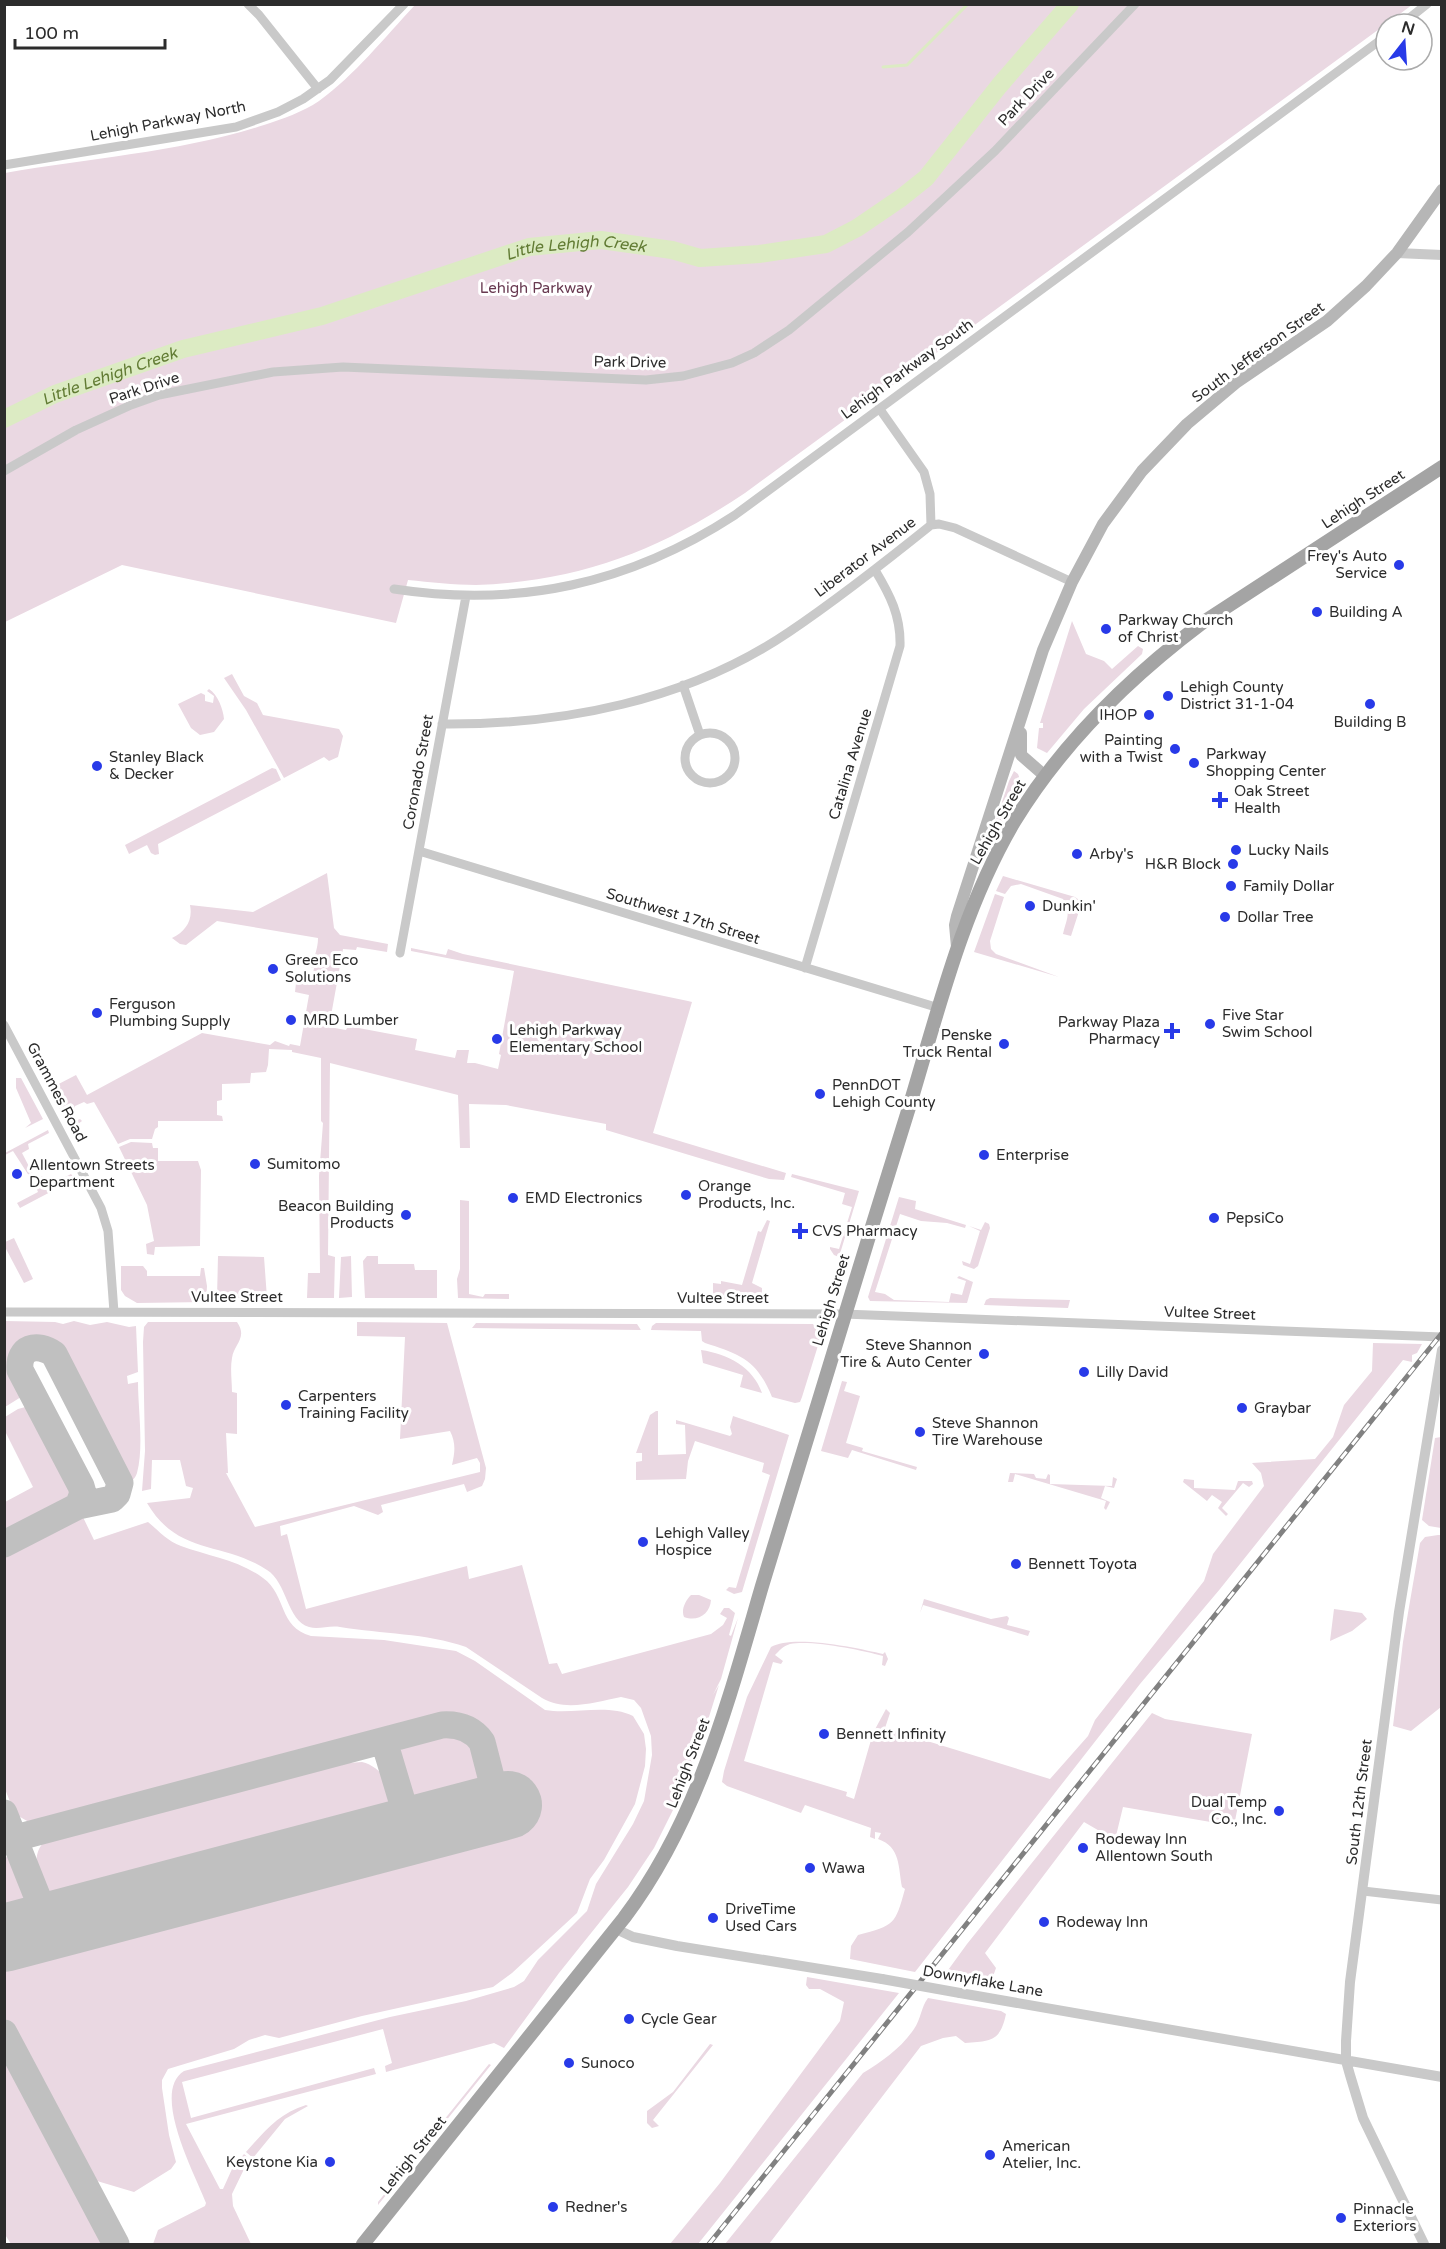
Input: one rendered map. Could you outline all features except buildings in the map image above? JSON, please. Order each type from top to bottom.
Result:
[{"type":"main road","name":"South Jefferson Street","points":[[957,948],[955,925],[957,916],[1043,650],[1072,582],[1115,506],[1163,447],[1211,402],[1327,321],[1366,286],[1397,254],[1442,190]]},
{"type":"main road","name":"Lehigh Street","points":[[363,2244],[616,1929],[649,1883],[668,1849],[708,1764],[957,948],[992,863],[1017,818],[1045,776],[1110,701],[1172,645],[1202,623],[1442,467]]},
{"type":"main road","name":"South Jefferson Street","points":[[1026,705],[1020,740],[1021,755],[1045,776]]},
{"type":"street","points":[[248,4],[318,90]]},
{"type":"street","name":"Lehigh Parkway North","points":[[4,165],[236,127],[278,112],[318,90],[330,80],[404,4]]},
{"type":"street","name":"Park Drive","points":[[4,471],[76,430],[131,405],[159,395],[273,372],[343,368],[646,380],[683,376],[732,363],[754,353],[789,330],[908,232],[995,151],[1135,4]]},
{"type":"street","name":"Lehigh Parkway South","points":[[394,589],[466,596],[513,595],[576,585],[606,577],[660,557],[711,531],[1374,45]]},
{"type":"street","points":[[1397,254],[1442,255]]},
{"type":"street","points":[[879,408],[924,472],[930,494],[931,525]]},
{"type":"street","name":"Liberator Avenue","points":[[442,724],[483,724],[564,717],[624,704],[683,685],[719,670],[788,633],[875,570],[931,525],[939,524],[955,528],[1072,582]]},
{"type":"street","name":"Catalina Avenue","points":[[804,968],[900,646],[896,608],[875,570]]},
{"type":"street","name":"Coronado Street","points":[[400,953],[466,596]]},
{"type":"street","points":[[683,685],[700,735]]},
{"type":"street","points":[[708,733],[724,738],[734,751],[733,768],[722,780],[706,782],[699,780],[688,768],[686,753],[689,746],[700,735],[708,733]]},
{"type":"street","name":"Southwest 17th Street","points":[[419,851],[939,1008]]},
{"type":"street","name":"Grammes Road","points":[[4,1025],[101,1208],[108,1231],[114,1312]]},
{"type":"street","name":"Vultee Street","points":[[4,1312],[844,1314],[1442,1337]]},
{"type":"street","name":"South 12th Street","points":[[1424,2244],[1363,2118],[1346,2061],[1350,1983],[1399,1612],[1442,1350]]},
{"type":"street","points":[[1363,1891],[1442,1900]]},
{"type":"street","name":"Downyflake Lane","points":[[616,1929],[633,1937],[677,1946],[882,1979],[1442,2078]]},
{"type":"green space","name":"Lehigh Parkway","points":[[415,5],[1412,5],[1402,12],[1374,12],[1374,33],[745,493],[649,547],[584,569],[514,582],[468,585],[408,580],[396,623],[122,565],[5,622],[5,173],[201,142],[264,125],[306,109],[319,101],[369,56]]},
{"type":"green space","points":[[1072,621],[1086,654],[1104,661],[1112,669],[1138,646],[1143,649],[1142,654],[1084,709],[1047,753],[1037,748],[1039,728],[1043,728],[1043,723],[1040,723]]},
{"type":"green space","points":[[232,674],[244,696],[257,703],[263,715],[339,729],[343,736],[338,757],[329,761],[324,757],[284,778],[246,710],[224,678]]},
{"type":"green space","points":[[209,689],[220,702],[224,719],[214,732],[200,735],[191,728],[178,704],[201,693],[205,695],[205,701],[213,703],[214,696],[207,691]]},
{"type":"green space","points":[[272,768],[276,769],[281,780],[158,844],[159,854],[151,853],[147,845],[129,854],[125,845]]},
{"type":"green space","points":[[1014,771],[1018,774],[1023,787],[989,846],[1009,781]]},
{"type":"green space","points":[[327,873],[334,928],[340,935],[388,944],[387,952],[357,947],[356,950],[343,949],[329,1027],[346,1030],[348,1026],[417,1039],[415,1050],[455,1058],[457,1050],[469,1050],[467,1063],[498,1069],[514,971],[411,951],[411,948],[446,955],[448,949],[692,1002],[653,1133],[786,1173],[784,1180],[769,1179],[606,1130],[606,1124],[506,1105],[469,1104],[470,1148],[460,1148],[458,1095],[330,1063],[328,1255],[335,1257],[334,1298],[307,1298],[308,1273],[320,1273],[319,1176],[323,1123],[321,1121],[321,1058],[292,1052],[292,1050],[269,1049],[266,1072],[251,1073],[250,1083],[222,1084],[222,1100],[217,1101],[217,1115],[222,1116],[223,1121],[158,1121],[158,1127],[152,1139],[130,1139],[118,1144],[94,1102],[87,1104],[84,1102],[75,1106],[75,1111],[69,1115],[73,1122],[80,1119],[82,1121],[71,1129],[49,1089],[76,1075],[87,1095],[202,1033],[270,1045],[275,1041],[289,1046],[290,1044],[300,1046],[309,995],[295,992],[296,983],[311,985],[314,968],[300,964],[298,961],[302,960],[304,964],[312,966],[318,938],[217,921],[186,945],[172,938],[187,924],[190,905],[253,912]]},
{"type":"green space","points":[[1003,876],[1075,897],[1082,902],[1071,936],[1063,934],[1068,912],[1063,899],[1021,884],[1011,886],[1005,894],[996,891]]},
{"type":"green space","points":[[995,894],[1004,897],[990,941],[991,949],[996,954],[1059,977],[974,952]]},
{"type":"green space","points":[[16,1078],[21,1078],[43,1119],[25,1128],[31,1123],[16,1088]]},
{"type":"green space","points":[[48,1130],[49,1133],[28,1144],[29,1149],[22,1153],[35,1178],[44,1176],[33,1182],[13,1151],[5,1155],[5,1153]]},
{"type":"green space","points":[[131,1142],[152,1143],[153,1148],[158,1148],[158,1161],[198,1161],[201,1170],[200,1246],[155,1247],[154,1255],[147,1254],[146,1244],[154,1241],[147,1205],[119,1147]]},
{"type":"green space","points":[[71,1174],[75,1179],[20,1208],[17,1203],[38,1192],[36,1187],[47,1181],[50,1185]]},
{"type":"green space","points":[[792,1174],[859,1191],[839,1257],[834,1255],[830,1247],[839,1249],[852,1207],[842,1204],[845,1193],[791,1177]]},
{"type":"green space","points":[[899,1197],[916,1201],[915,1209],[966,1225],[965,1228],[947,1223],[921,1221],[900,1214],[875,1292],[885,1294],[894,1300],[949,1302],[951,1293],[962,1295],[966,1281],[957,1278],[959,1276],[973,1282],[967,1303],[870,1301],[868,1297]]},
{"type":"green space","points":[[460,1200],[469,1201],[469,1294],[483,1297],[485,1294],[509,1294],[509,1299],[458,1298]]},
{"type":"green space","points":[[767,1220],[770,1221],[752,1283],[762,1288],[762,1300],[713,1299],[713,1283],[721,1284],[721,1281],[742,1285],[758,1231],[761,1232]]},
{"type":"green space","points":[[985,1222],[990,1228],[978,1266],[974,1269],[963,1265],[962,1261],[970,1264],[980,1231],[969,1226],[981,1230]]},
{"type":"green space","points":[[14,1238],[33,1279],[24,1283],[5,1247],[5,1242]]},
{"type":"green space","points":[[218,1256],[264,1257],[267,1298],[217,1298]]},
{"type":"green space","points":[[351,1256],[352,1297],[339,1298],[341,1257]]},
{"type":"green space","points":[[367,1256],[378,1256],[378,1264],[414,1264],[415,1270],[437,1270],[437,1298],[365,1298],[363,1261]]},
{"type":"green space","points":[[121,1266],[143,1266],[147,1271],[147,1276],[200,1276],[201,1268],[204,1268],[207,1286],[206,1302],[137,1303],[125,1296],[121,1290]]},
{"type":"green space","points":[[990,1298],[1070,1300],[1068,1308],[984,1305]]},
{"type":"green space","points":[[5,1321],[63,1324],[74,1321],[90,1325],[107,1322],[129,1327],[136,1326],[138,1372],[127,1376],[128,1384],[138,1382],[140,1452],[137,1473],[133,1479],[127,1482],[57,1350],[51,1345],[39,1341],[32,1342],[8,1355],[28,1395],[5,1407]]},
{"type":"green space","points":[[148,1322],[237,1322],[241,1337],[233,1353],[231,1366],[232,1392],[237,1393],[237,1434],[226,1433],[228,1473],[226,1473],[255,1527],[480,1472],[480,1463],[477,1458],[452,1465],[454,1448],[450,1431],[400,1439],[405,1337],[357,1336],[357,1322],[447,1323],[486,1468],[482,1486],[467,1492],[464,1484],[381,1505],[383,1512],[378,1515],[354,1506],[280,1526],[281,1536],[287,1534],[306,1609],[467,1566],[469,1579],[522,1565],[549,1664],[557,1663],[562,1674],[711,1634],[723,1625],[727,1618],[720,1614],[724,1608],[729,1608],[735,1613],[729,1635],[731,1636],[738,1618],[721,1679],[713,1695],[719,1685],[697,1755],[654,1848],[628,1887],[559,1973],[504,2048],[494,2043],[386,2072],[385,2066],[392,2063],[383,2029],[182,2082],[191,2118],[374,2068],[376,2074],[186,2124],[220,2189],[223,2189],[232,2169],[244,2154],[251,2160],[246,2165],[232,2194],[233,2206],[251,2244],[153,2244],[158,2230],[205,2206],[206,2203],[178,2135],[173,2115],[172,2097],[175,2082],[184,2071],[390,2017],[466,2001],[514,1987],[524,1981],[538,1960],[587,1911],[596,1884],[633,1824],[644,1801],[652,1755],[651,1736],[641,1708],[634,1700],[621,1697],[581,1705],[551,1702],[466,1647],[451,1642],[420,1636],[336,1627],[309,1627],[296,1617],[279,1583],[267,1570],[234,1555],[187,1540],[173,1532],[159,1520],[147,1503],[190,1498],[193,1488],[186,1486],[180,1460],[152,1460],[151,1489],[142,1491],[145,1451],[143,1342],[144,1327]]},
{"type":"green space","points":[[476,1323],[637,1324],[641,1330],[472,1328]]},
{"type":"green space","points":[[656,1323],[813,1324],[821,1336],[802,1397],[800,1402],[795,1403],[772,1397],[760,1374],[746,1360],[705,1343],[702,1341],[701,1331],[651,1330]]},
{"type":"green space","points":[[1373,1343],[1422,1344],[1417,1353],[1412,1355],[1412,1362],[1403,1360],[1220,1589],[1140,1684],[915,1972],[850,1959],[851,1946],[858,1935],[886,1926],[892,1922],[899,1910],[905,1889],[902,1887],[895,1852],[878,1839],[881,1833],[875,1832],[875,1839],[870,1837],[871,1828],[805,1805],[801,1813],[727,1786],[722,1782],[747,1697],[771,1647],[794,1642],[826,1643],[883,1654],[885,1652],[888,1659],[885,1666],[882,1665],[883,1656],[823,1644],[800,1643],[783,1647],[775,1655],[783,1661],[781,1664],[773,1662],[744,1761],[847,1792],[846,1796],[854,1799],[873,1733],[886,1709],[890,1713],[885,1728],[1050,1779],[1088,1736],[1095,1720],[1204,1581],[1213,1554],[1264,1486],[1261,1473],[1252,1463],[1315,1459],[1333,1437],[1344,1405],[1372,1371]]},
{"type":"green space","points":[[701,1350],[721,1355],[738,1363],[752,1376],[762,1393],[740,1387],[743,1375],[703,1363]]},
{"type":"green space","points":[[842,1381],[847,1382],[844,1391],[860,1396],[846,1443],[863,1448],[862,1451],[917,1467],[916,1470],[852,1450],[848,1458],[821,1451]]},
{"type":"green space","points":[[33,1405],[73,1479],[73,1493],[64,1506],[5,1537],[5,1502],[33,1487],[5,1431],[5,1417],[18,1409]]},
{"type":"green space","points":[[658,1411],[658,1455],[686,1454],[685,1425],[676,1424],[676,1420],[730,1436],[733,1416],[789,1435],[742,1592],[734,1594],[726,1590],[729,1587],[736,1588],[770,1475],[762,1472],[764,1463],[695,1441],[688,1461],[686,1479],[636,1480],[636,1462],[642,1461],[642,1453],[636,1453],[650,1415]]},
{"type":"green space","points":[[1441,1437],[1441,1528],[1429,1526],[1422,1520],[1435,1438]]},
{"type":"green space","points":[[1010,1473],[1034,1474],[1036,1478],[1046,1479],[1048,1474],[1050,1484],[1112,1486],[1113,1477],[1117,1479],[1114,1488],[1105,1486],[1101,1498],[1110,1502],[1106,1510],[1104,1508],[1106,1501],[1015,1474],[1013,1482],[1008,1482]]},
{"type":"green space","points":[[1184,1479],[1194,1480],[1194,1488],[1235,1490],[1238,1481],[1252,1481],[1253,1484],[1249,1487],[1243,1483],[1222,1508],[1228,1514],[1226,1516],[1218,1508],[1222,1502],[1212,1495],[1207,1501],[1183,1482]]},
{"type":"green space","points":[[81,1513],[94,1540],[148,1522],[176,1544],[254,1572],[271,1585],[288,1618],[300,1632],[311,1636],[384,1640],[456,1651],[475,1661],[545,1710],[612,1710],[633,1716],[644,1734],[646,1749],[645,1766],[635,1804],[604,1860],[590,1879],[577,1913],[512,1973],[493,1987],[362,2016],[279,2038],[265,2035],[249,2040],[234,2049],[168,2069],[162,2080],[162,2088],[169,2135],[176,2162],[171,2169],[134,2192],[97,2181],[85,2171],[5,2018],[5,1954],[511,1820],[501,1773],[489,1741],[479,1728],[468,1720],[453,1716],[425,1721],[34,1825],[15,1814],[5,1789],[5,1552]]},
{"type":"green space","points":[[1442,1535],[1441,1707],[1411,1731],[1393,1726],[1403,1642],[1420,1543],[1425,1537]]},
{"type":"green space","points":[[691,1595],[699,1595],[711,1600],[706,1613],[698,1618],[684,1617],[684,1606]]},
{"type":"green space","points":[[924,1599],[991,1619],[1007,1616],[1009,1618],[1007,1625],[1030,1631],[1028,1636],[923,1605],[920,1613]]},
{"type":"green space","points":[[1334,1609],[1362,1613],[1367,1619],[1352,1631],[1330,1641]]},
{"type":"green space","points":[[1152,1713],[1165,1719],[1252,1734],[1234,1826],[1123,1807],[1115,1840],[1084,1822],[985,1953],[996,1968],[990,1985],[943,1977],[967,1944]]},
{"type":"green space","points":[[445,1736],[460,1736],[473,1750],[480,1772],[477,1785],[461,1797],[418,1808],[412,1801],[399,1752],[414,1742]]},
{"type":"green space","points":[[362,1762],[370,1765],[383,1776],[389,1790],[389,1798],[387,1806],[381,1813],[351,1827],[70,1901],[57,1899],[51,1895],[39,1875],[38,1850],[49,1839],[335,1764]]},
{"type":"green space","points":[[5,1856],[18,1870],[23,1898],[14,1914],[5,1918]]},
{"type":"green space","points":[[807,1977],[899,1993],[698,2244],[670,2244],[720,2183],[840,2021],[844,2002],[820,1989],[809,1989],[806,1985]]},
{"type":"green space","points":[[928,1998],[1001,2011],[1006,2014],[1004,2023],[997,2035],[982,2042],[965,2043],[956,2036],[921,2046],[769,2244],[725,2244],[863,2073],[891,2054],[909,2036]]},
{"type":"green space","points":[[710,2044],[713,2045],[653,2120],[659,2126],[652,2128],[647,2123],[647,2111],[673,2092]]},
{"type":"green space","points":[[5,2053],[106,2244],[11,2244],[4,2233]]},
{"type":"green space","points":[[489,2064],[491,2065],[378,2205],[378,2202]]},
{"type":"green space","points":[[308,2106],[285,2119],[253,2158],[246,2152],[280,2118]]},
{"type":"waterway","points":[[883,67],[907,65],[968,4]]},
{"type":"waterway","name":"Little Lehigh Creek","points":[[4,419],[55,394],[183,349],[322,316],[529,247],[601,240],[672,250],[700,258],[759,254],[826,244],[857,228],[926,178],[999,86],[1070,4]]},
{"type":"taxiway","points":[[4,1544],[78,1506],[112,1499],[117,1494],[120,1483],[54,1354],[41,1348],[30,1349],[22,1356],[20,1370],[81,1486],[83,1493],[78,1506]]},
{"type":"taxiway","points":[[4,1841],[442,1725],[464,1728],[474,1733],[482,1742],[499,1808]]},
{"type":"taxiway","points":[[384,1741],[411,1831]]},
{"type":"taxiway","points":[[4,1813],[49,1926]]},
{"type":"taxiway","points":[[4,2033],[116,2244]]},
{"type":"runway","points":[[4,1938],[508,1805]]},
{"type":"railway","points":[[709,2244],[1442,1333]]},
{"type":"place","name":"Frey's Auto Service","points":[[1399,565]]},
{"type":"place","name":"Building A","points":[[1317,612]]},
{"type":"place","name":"Parkway Church of Christ","points":[[1106,629]]},
{"type":"place","name":"Lehigh County District 31-1-04","points":[[1168,696]]},
{"type":"place","name":"Building B","points":[[1370,704]]},
{"type":"place","name":"IHOP","points":[[1149,715]]},
{"type":"place","name":"Painting with a Twist","points":[[1175,749]]},
{"type":"place","name":"Parkway Shopping Center","points":[[1194,763]]},
{"type":"place","name":"Stanley Black & Decker","points":[[97,766]]},
{"type":"place","name":"Oak Street Health","points":[[1220,800]]},
{"type":"place","name":"Lucky Nails","points":[[1236,850]]},
{"type":"place","name":"Arby's","points":[[1077,854]]},
{"type":"place","name":"H&R Block","points":[[1233,864]]},
{"type":"place","name":"Family Dollar","points":[[1231,886]]},
{"type":"place","name":"Dunkin'","points":[[1030,906]]},
{"type":"place","name":"Dollar Tree","points":[[1225,917]]},
{"type":"place","name":"Green Eco Solutions","points":[[273,969]]},
{"type":"place","name":"Ferguson Plumbing Supply","points":[[97,1013]]},
{"type":"place","name":"MRD Lumber","points":[[291,1020]]},
{"type":"place","name":"Five Star Swim School","points":[[1210,1024]]},
{"type":"place","name":"Parkway Plaza Pharmacy","points":[[1172,1031]]},
{"type":"place","name":"Lehigh Parkway Elementary School","points":[[497,1039]]},
{"type":"place","name":"Penske Truck Rental","points":[[1004,1044]]},
{"type":"place","name":"PennDOT Lehigh County","points":[[820,1094]]},
{"type":"place","name":"Enterprise","points":[[984,1155]]},
{"type":"place","name":"Sumitomo","points":[[255,1164]]},
{"type":"place","name":"Allentown Streets Department","points":[[17,1174]]},
{"type":"place","name":"Orange Products, Inc.","points":[[686,1195]]},
{"type":"place","name":"EMD Electronics","points":[[513,1198]]},
{"type":"place","name":"Beacon Building Products","points":[[406,1215]]},
{"type":"place","name":"PepsiCo","points":[[1214,1218]]},
{"type":"place","name":"CVS Pharmacy","points":[[800,1231]]},
{"type":"place","name":"Steve Shannon Tire & Auto Center","points":[[984,1354]]},
{"type":"place","name":"Lilly David","points":[[1084,1372]]},
{"type":"place","name":"Carpenters Training Facility","points":[[286,1405]]},
{"type":"place","name":"Graybar","points":[[1242,1408]]},
{"type":"place","name":"Steve Shannon Tire Warehouse","points":[[920,1432]]},
{"type":"place","name":"Lehigh Valley Hospice","points":[[643,1542]]},
{"type":"place","name":"Bennett Toyota","points":[[1016,1564]]},
{"type":"place","name":"Bennett Infinity","points":[[824,1734]]},
{"type":"place","name":"Dual Temp Co., Inc.","points":[[1279,1811]]},
{"type":"place","name":"Rodeway Inn Allentown South","points":[[1083,1848]]},
{"type":"place","name":"Wawa","points":[[810,1868]]},
{"type":"place","name":"DriveTime Used Cars","points":[[713,1918]]},
{"type":"place","name":"Rodeway Inn","points":[[1044,1922]]},
{"type":"place","name":"Cycle Gear","points":[[629,2019]]},
{"type":"place","name":"Sunoco","points":[[569,2063]]},
{"type":"place","name":"American Atelier, Inc.","points":[[990,2155]]},
{"type":"place","name":"Keystone Kia","points":[[330,2162]]},
{"type":"place","name":"Redner's","points":[[553,2207]]},
{"type":"place","name":"Pinnacle Exteriors","points":[[1341,2218]]}]
